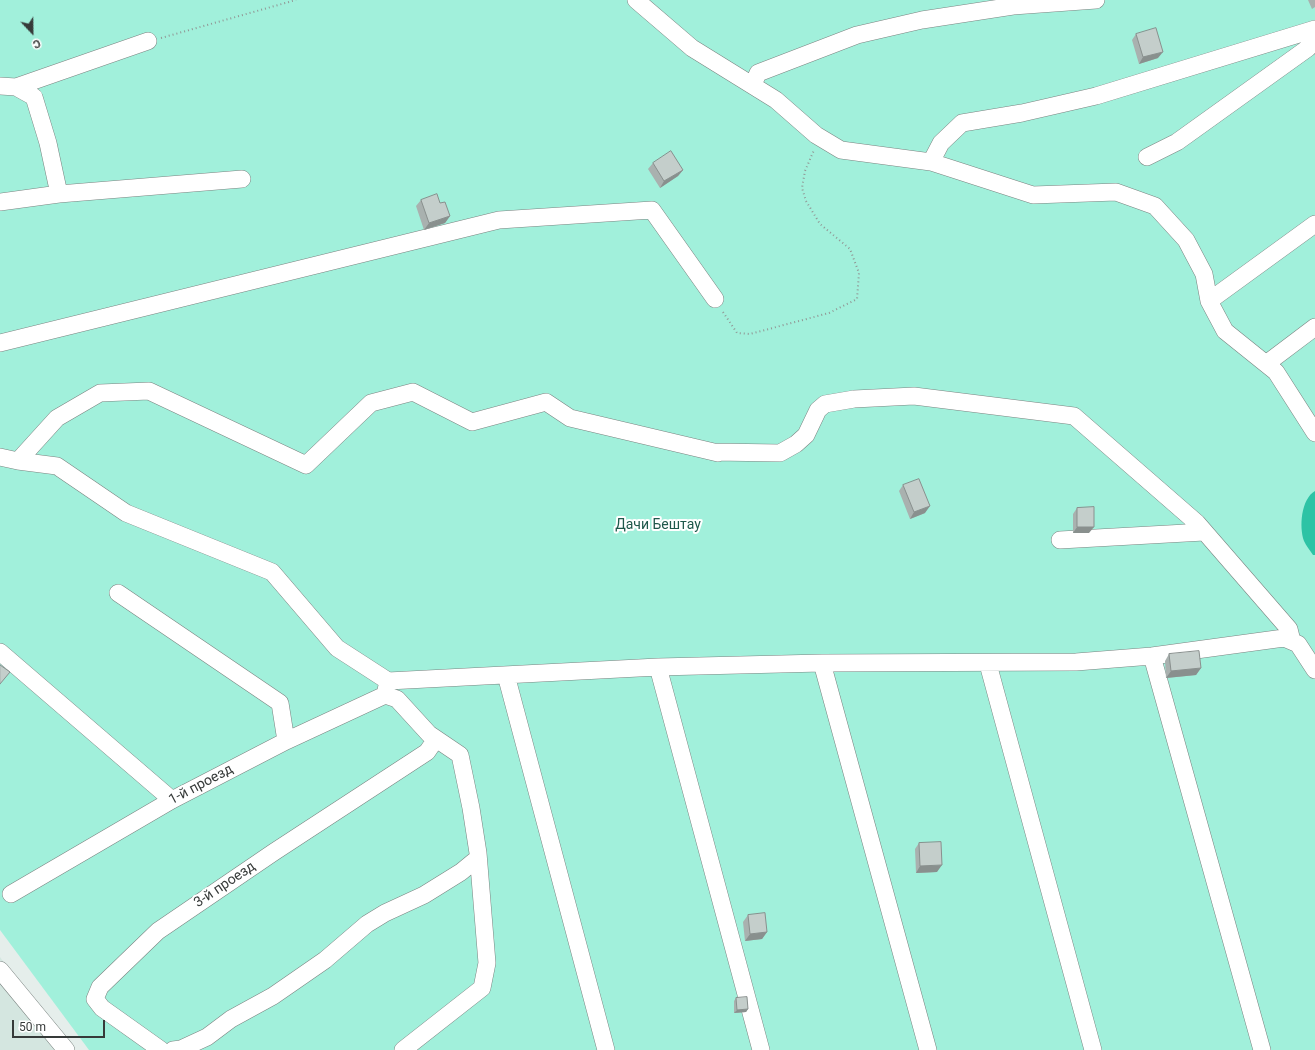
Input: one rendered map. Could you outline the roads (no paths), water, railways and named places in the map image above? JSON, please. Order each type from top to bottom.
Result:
[{"type":"lane","points":[[636,0],[692,48],[776,100],[816,135],[841,150],[931,162],[1033,195],[1116,192],[1155,206],[1186,240],[1204,274],[1209,301],[1225,331],[1276,372],[1315,432]]},
{"type":"lane","points":[[752,85],[758,73],[857,35],[922,20],[1013,6],[1096,0]]},
{"type":"lane","points":[[931,162],[941,143],[962,123],[1022,113],[1096,96],[1315,29]]},
{"type":"lane","points":[[1147,157],[1177,142],[1308,48],[1315,40]]},
{"type":"lane","points":[[8,86],[143,43]]},
{"type":"lane","points":[[8,86],[34,97],[48,143],[59,194]]},
{"type":"lane","points":[[0,202],[59,194],[242,179]]},
{"type":"lane","points":[[0,343],[499,220],[652,210],[715,299]]},
{"type":"lane","points":[[1209,301],[1315,224]]},
{"type":"lane","points":[[1266,364],[1315,327]]},
{"type":"lane","points":[[18,462],[57,418],[100,393],[149,391],[306,465],[371,403],[414,392],[472,422],[546,402],[570,418],[716,452],[780,453],[796,444],[806,435],[818,410],[825,404],[854,399],[914,396],[1074,416],[1197,523],[1289,629],[1292,641]]},
{"type":"lane","points":[[0,457],[18,462],[57,466],[126,513],[272,572],[337,648],[386,688],[429,734],[460,755],[471,808],[478,858],[487,963],[482,988],[403,1050]]},
{"type":"lane","points":[[1060,540],[1204,532]]},
{"type":"lane","points":[[118,593],[280,703],[286,741]]},
{"type":"lane","points":[[386,688],[506,675],[658,667],[822,663],[988,664],[1076,662],[1152,656],[1284,638],[1298,644],[1315,670]]},
{"type":"lane","points":[[0,652],[172,800]]},
{"type":"lane","points":[[1152,656],[1262,1050]]},
{"type":"lane","points":[[822,663],[928,1050]]},
{"type":"lane","points":[[988,664],[1093,1050]]},
{"type":"lane","points":[[658,667],[761,1050]]},
{"type":"lane","points":[[506,675],[606,1050]]},
{"type":"lane","name":"1-й проезд","points":[[11,894],[172,800],[386,688]]},
{"type":"lane","name":"3-й проезд","points":[[161,1050],[102,1008],[95,999],[100,987],[158,931],[274,852],[427,752],[436,739]]},
{"type":"lane","points":[[173,1050],[181,1049],[207,1037],[231,1019],[273,996],[325,960],[367,924],[385,913],[424,895],[461,872],[478,858]]},
{"type":"lane","points":[[0,970],[66,1050]]},
{"type":"park label","name":"Дачи Бештау","points":[[658,525]]}]
